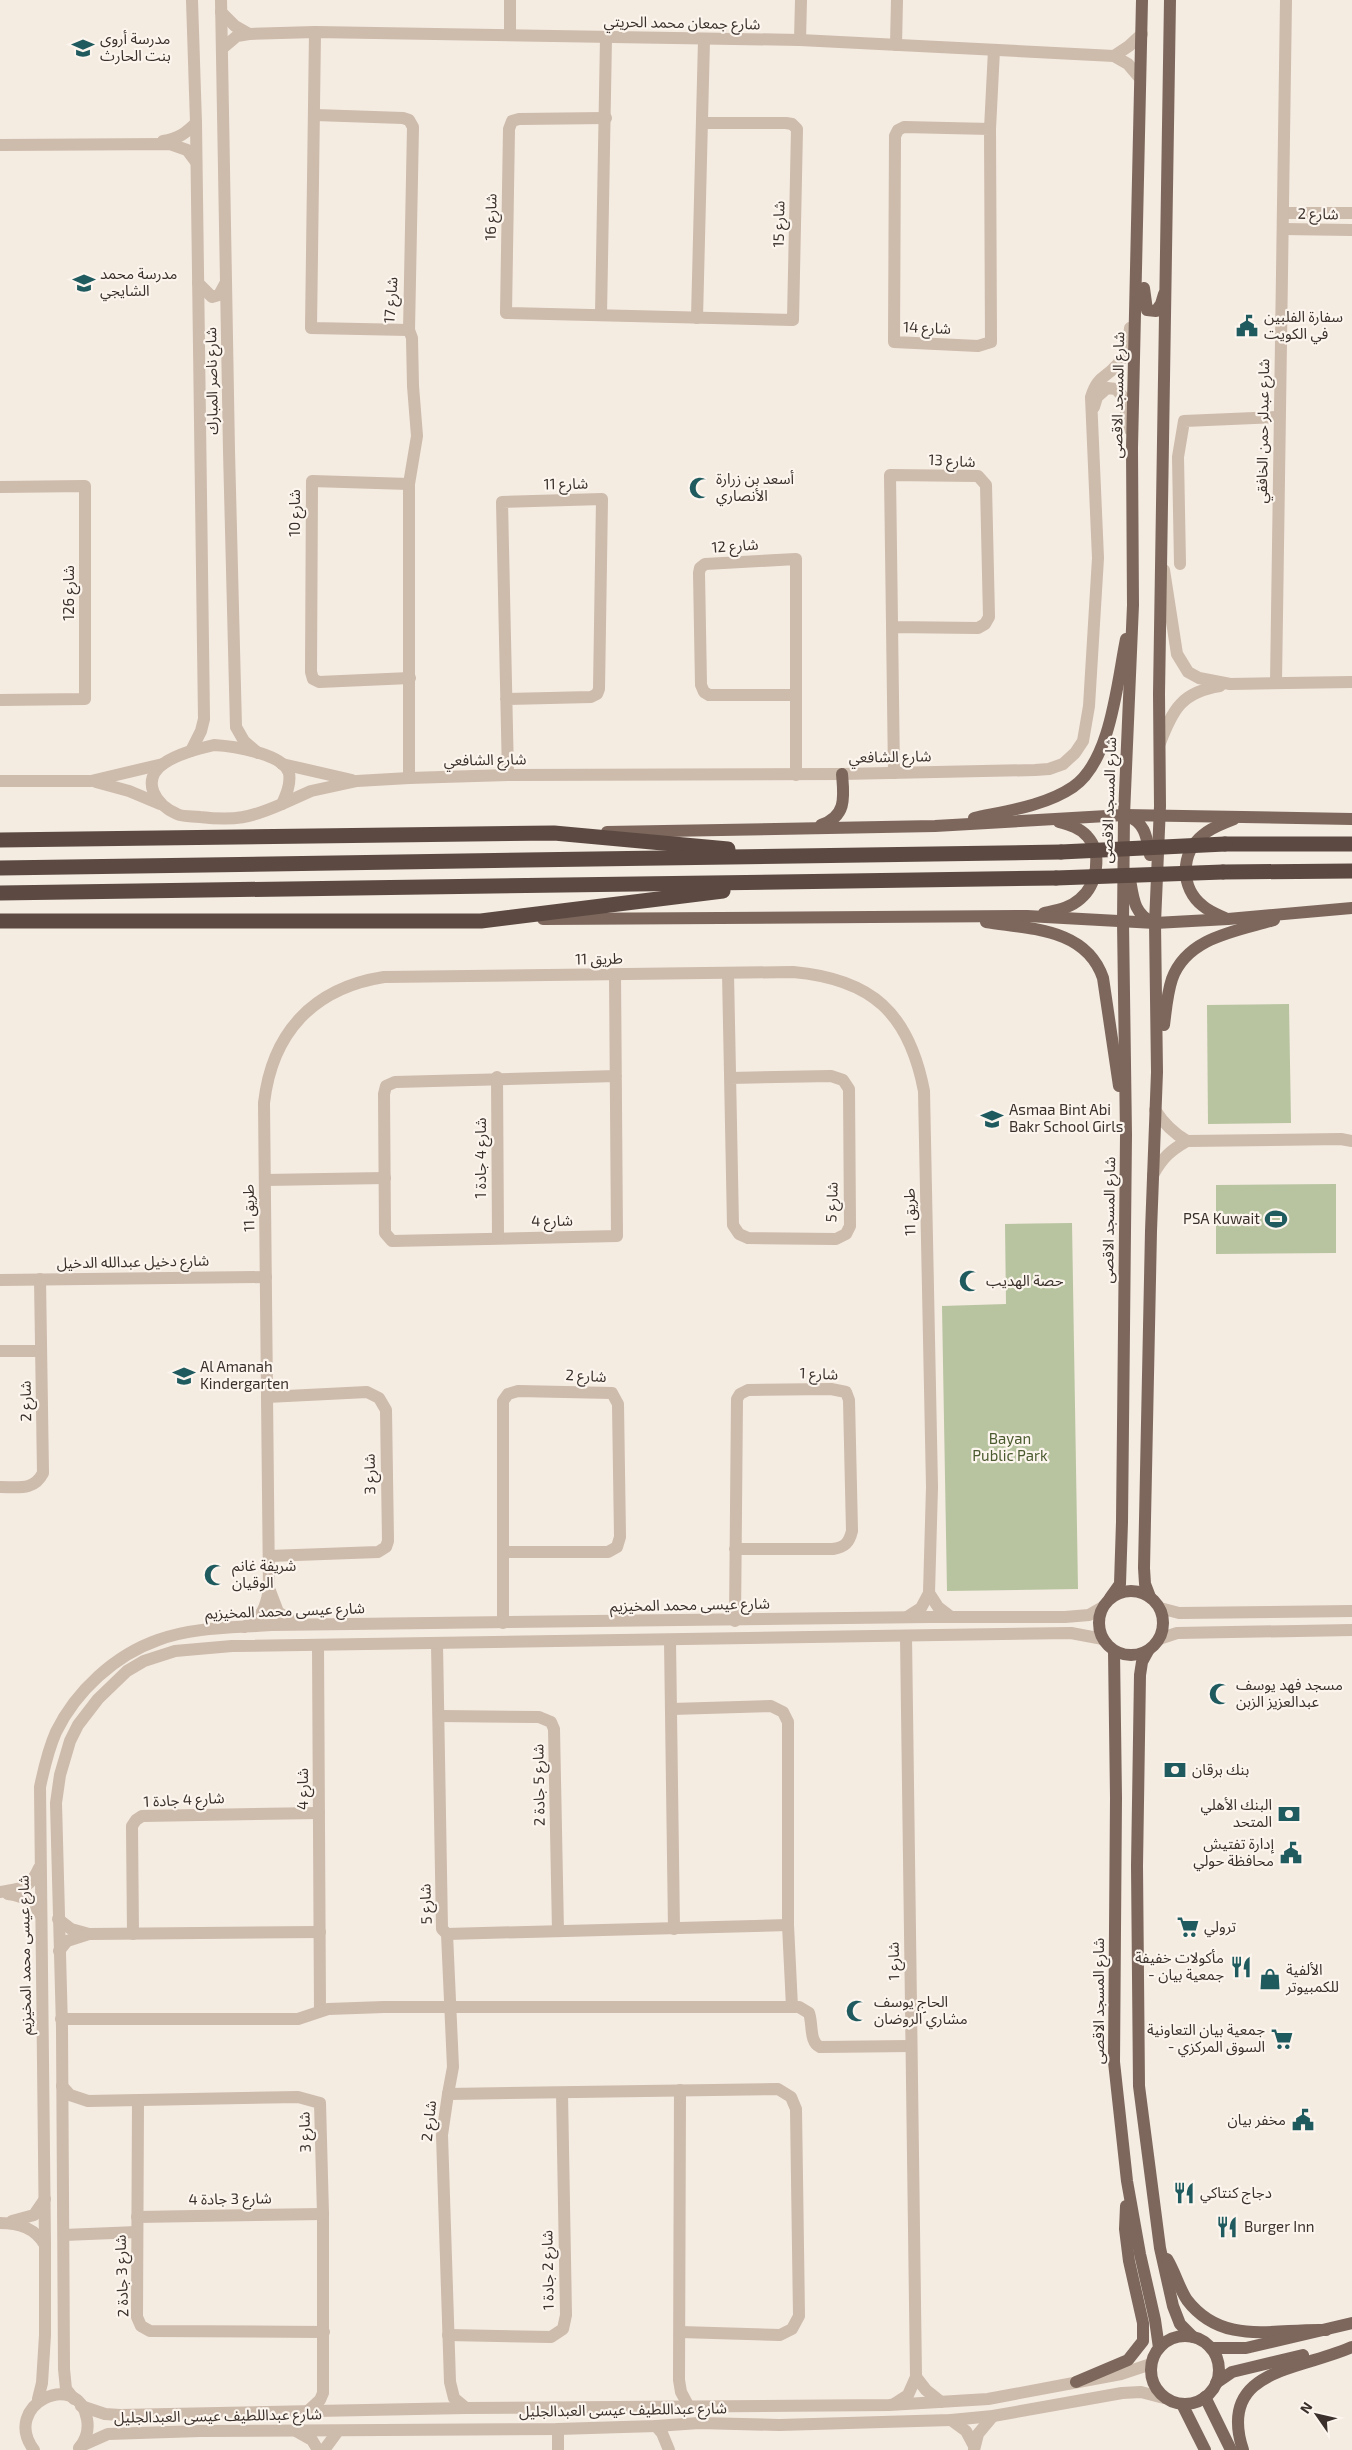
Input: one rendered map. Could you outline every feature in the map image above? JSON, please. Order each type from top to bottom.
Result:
[{"type":"highway","points":[[0,840],[554,834],[691,844],[790,856]]},
{"type":"highway","points":[[0,868],[1061,852],[1225,844],[1352,844]]},
{"type":"highway","points":[[0,894],[1056,878],[1223,872],[1352,872]]},
{"type":"highway","points":[[0,921],[481,921],[789,882]]},
{"type":"main road","name":"شارع المسجد الاقصى","points":[[1106,1603],[1120,1584],[1121,1570],[1126,1135],[1123,922],[1124,815],[1133,605],[1132,448],[1142,0]]},
{"type":"main road","points":[[1150,1597],[1145,1584],[1144,1568],[1157,1072],[1156,923],[1160,815],[1159,694],[1163,565],[1170,0]]},
{"type":"main road","points":[[1138,202],[1144,227],[1144,302],[1147,310],[1156,311],[1161,304],[1166,289]]},
{"type":"main road","points":[[935,826],[1043,800],[1067,791],[1086,776],[1098,758],[1105,739],[1133,605]]},
{"type":"main road","points":[[817,826],[829,823],[843,810],[842,774]]},
{"type":"main road","points":[[1124,815],[1136,820],[1144,830],[1157,898]]},
{"type":"main road","points":[[554,834],[817,826],[935,826],[1124,815],[1352,819]]},
{"type":"main road","points":[[1228,919],[1204,907],[1195,898],[1187,884],[1186,862],[1192,847],[1203,834],[1241,817]]},
{"type":"main road","points":[[1027,916],[1072,905],[1086,892],[1095,876],[1094,851],[1088,838],[1074,827],[1052,820]]},
{"type":"main road","points":[[1124,839],[1136,907],[1142,916],[1156,923]]},
{"type":"main road","points":[[481,921],[616,917],[1027,916],[1156,923],[1228,919],[1352,908]]},
{"type":"main road","points":[[1157,1072],[1170,986],[1174,974],[1188,954],[1214,938],[1310,911]]},
{"type":"main road","points":[[949,917],[1054,933],[1074,941],[1088,951],[1099,967],[1102,978],[1126,1135]]},
{"type":"main road","points":[[1148,1651],[1130,1656],[1114,1651],[1103,1639],[1099,1629],[1099,1618],[1106,1603],[1119,1593],[1140,1592],[1150,1597],[1160,1608],[1163,1624],[1160,1638],[1148,1651],[1142,1662],[1140,1675],[1137,1866],[1138,2077],[1145,2145],[1160,2248],[1173,2306],[1180,2324],[1193,2337],[1211,2348],[1217,2359],[1219,2371],[1216,2384]]},
{"type":"main road","name":"شارع المسجد الاقصى","points":[[1114,1651],[1116,1788],[1114,2062],[1127,2181],[1159,2348]]},
{"type":"main road","points":[[1076,2382],[1128,2360],[1143,2341],[1144,2323],[1129,2261],[1125,2229],[1127,2181]]},
{"type":"main road","points":[[1160,2248],[1171,2265],[1187,2299],[1210,2321],[1243,2333],[1301,2329],[1326,2330]]},
{"type":"main road","points":[[1211,2348],[1246,2348],[1352,2323]]},
{"type":"main road","points":[[1193,2337],[1174,2338],[1159,2348],[1151,2364],[1153,2383],[1164,2398],[1182,2404],[1190,2404],[1205,2397],[1216,2384],[1232,2372],[1352,2345]]},
{"type":"main road","points":[[1243,2450],[1239,2434],[1238,2416],[1243,2399],[1258,2383],[1276,2371],[1334,2355],[1352,2345]]},
{"type":"main road","points":[[1205,2397],[1231,2450]]},
{"type":"main road","points":[[1182,2404],[1205,2450]]},
{"type":"street","name":"شارع ناصر المبارك","points":[[191,751],[201,731],[204,719],[196,124],[192,0]]},
{"type":"street","points":[[510,0],[510,34]]},
{"type":"street","points":[[800,40],[801,0]]},
{"type":"street","points":[[896,45],[897,0]]},
{"type":"street","name":"شارع عبدلر حمن الخافقي","points":[[1276,683],[1286,0]]},
{"type":"street","name":"شارع ناصر المبارك","points":[[221,6],[224,47],[226,282],[236,727],[244,741],[258,753]]},
{"type":"street","points":[[221,6],[235,26],[249,34]]},
{"type":"street","name":"شارع جمعان محمد الحريتي","points":[[224,47],[237,36],[249,34],[315,32],[510,34],[704,40],[800,40],[1114,56]]},
{"type":"street","name":"شارع 17","points":[[315,32],[311,328],[408,330],[413,127],[409,120],[402,118],[315,115]]},
{"type":"street","points":[[1139,77],[1128,64],[1114,56],[1142,34]]},
{"type":"street","points":[[602,315],[606,38]]},
{"type":"street","points":[[697,318],[704,40]]},
{"type":"street","name":"شارع 14","points":[[990,129],[904,127],[898,130],[895,136],[894,342],[978,346],[991,342],[990,129],[994,50]]},
{"type":"street","name":"شارع 16","points":[[606,118],[519,119],[512,121],[509,129],[506,313],[642,316]]},
{"type":"street","name":"شارع 15","points":[[642,316],[793,320],[797,130],[792,124],[786,123],[702,123]]},
{"type":"street","points":[[149,144],[173,140],[186,134],[196,124]]},
{"type":"street","points":[[0,145],[170,144],[181,147],[196,162]]},
{"type":"street","name":"شارع 2","points":[[1283,213],[1352,213]]},
{"type":"street","name":"شارع 2","points":[[1282,229],[1352,230]]},
{"type":"street","name":"شارع الشافعي","points":[[162,805],[178,815],[227,820],[256,815],[311,790],[357,781],[508,775],[894,773],[1048,769],[1063,764],[1075,753],[1082,741],[1089,706],[1098,567],[1091,397],[1094,386],[1101,377],[1116,367],[1128,344],[1137,275]]},
{"type":"street","points":[[198,283],[206,294],[212,297],[219,295],[226,282]]},
{"type":"street","points":[[408,330],[412,338],[417,436],[409,484],[409,778]]},
{"type":"street","name":"شارع الشافعي","points":[[1092,412],[1097,396],[1106,388],[1116,389],[1124,398],[1132,448]]},
{"type":"street","points":[[1180,564],[1178,457],[1184,421],[1280,417]]},
{"type":"street","points":[[1164,461],[1178,457]]},
{"type":"street","name":"شارع 13","points":[[892,627],[978,628],[985,624],[988,617],[986,485],[978,476],[890,476],[892,627],[894,773]]},
{"type":"street","name":"شارع 10","points":[[409,484],[312,481],[311,672],[313,679],[319,682],[410,678]]},
{"type":"street","name":"شارع 126","points":[[0,487],[85,486],[85,699],[0,700]]},
{"type":"street","name":"شارع 11","points":[[506,699],[591,697],[597,694],[599,689],[602,499],[502,502],[506,699],[508,775]]},
{"type":"street","name":"شارع 12","points":[[796,695],[709,695],[704,692],[701,685],[699,573],[700,568],[705,564],[796,560],[796,695],[796,774]]},
{"type":"street","points":[[1163,565],[1177,654],[1188,672],[1199,678],[1230,684]]},
{"type":"street","points":[[1160,744],[1172,712],[1183,701],[1202,689],[1230,684],[1352,682]]},
{"type":"street","points":[[0,781],[91,781],[162,764],[191,751],[214,746],[236,746],[258,753]]},
{"type":"street","name":"شارع الشافعي","points":[[258,753],[282,764],[357,781]]},
{"type":"street","points":[[162,764],[150,786],[162,805]]},
{"type":"street","points":[[282,764],[288,773],[289,787],[282,804]]},
{"type":"street","points":[[91,781],[129,791],[162,805]]},
{"type":"street","name":"طريق 11","points":[[244,1627],[255,1621],[264,1612],[269,1589],[264,1103],[270,1069],[275,1054],[291,1027],[320,1000],[332,992],[347,986],[384,977],[793,972],[818,974],[842,980],[862,990],[879,1001],[901,1025],[919,1065],[924,1091],[932,1487],[929,1593]]},
{"type":"street","name":"شارع 5","points":[[728,973],[730,1078],[733,1225],[739,1234],[748,1238],[836,1239],[846,1234],[850,1226],[849,1089],[843,1080],[830,1076],[730,1078]]},
{"type":"street","name":"شارع 4","points":[[615,975],[616,1076],[617,1236],[498,1237],[392,1241],[385,1233],[384,1094],[386,1086],[395,1082],[497,1077],[616,1076]]},
{"type":"street","name":"شارع 4 جادة 1","points":[[497,1077],[498,1237]]},
{"type":"street","points":[[1155,1110],[1168,1128],[1187,1142]]},
{"type":"street","points":[[1153,1175],[1161,1160],[1173,1149],[1187,1142],[1341,1139],[1352,1141]]},
{"type":"street","points":[[266,1180],[385,1178]]},
{"type":"street","name":"شارع دخيل عبدالله الدخيل","points":[[0,1280],[266,1277]]},
{"type":"street","name":"شارع 2","points":[[0,1487],[30,1487],[36,1484],[43,1473],[40,1279]]},
{"type":"street","points":[[0,1351],[41,1350]]},
{"type":"street","name":"شارع 1","points":[[735,1549],[833,1549],[842,1548],[847,1544],[852,1531],[849,1400],[846,1392],[831,1388],[748,1390],[740,1394],[736,1404],[735,1549],[735,1621]]},
{"type":"street","name":"شارع 2","points":[[503,1552],[608,1552],[616,1547],[620,1537],[618,1404],[612,1393],[518,1390],[511,1392],[503,1401],[503,1552],[503,1624]]},
{"type":"street","name":"شارع 3","points":[[267,1397],[367,1392],[379,1398],[386,1410],[388,1541],[386,1547],[378,1552],[269,1556]]},
{"type":"street","name":"طريق 11","points":[[269,1589],[278,1612],[287,1620],[299,1625]]},
{"type":"street","points":[[907,1617],[921,1608],[929,1593],[938,1606],[951,1617]]},
{"type":"street","name":"شارع عيسى محمد المخيزيم","points":[[38,2399],[42,2383],[45,2335],[40,1787],[51,1746],[65,1717],[92,1683],[123,1656],[158,1639],[198,1631],[244,1627],[907,1617],[1065,1618],[1089,1614],[1106,1603]]},
{"type":"street","points":[[1160,1608],[1179,1613],[1352,1611]]},
{"type":"street","points":[[1031,1617],[1037,1625],[1031,1634]]},
{"type":"street","points":[[816,1619],[812,1630],[816,1637]]},
{"type":"street","points":[[789,1638],[795,1634],[797,1629],[790,1620]]},
{"type":"street","points":[[389,1624],[384,1634],[389,1644]]},
{"type":"street","points":[[360,1625],[365,1629],[367,1635],[365,1641],[360,1645]]},
{"type":"street","points":[[1160,1638],[1177,1633],[1352,1630]]},
{"type":"street","points":[[79,2448],[88,2426],[86,2416],[66,2389],[64,2380],[62,2086],[56,1814],[64,1760],[78,1725],[112,1685],[127,1671],[144,1661],[175,1651],[194,1649],[318,1645],[1071,1633],[1103,1639]]},
{"type":"street","name":"شارع 1","points":[[906,1636],[916,2376]]},
{"type":"street","points":[[670,1640],[674,1929]]},
{"type":"street","name":"شارع 5","points":[[437,1644],[442,1930],[447,1934],[788,1925]]},
{"type":"street","name":"شارع 4","points":[[318,1645],[320,2011]]},
{"type":"street","points":[[672,1709],[771,1706],[783,1712],[788,1722],[788,1925],[792,2007]]},
{"type":"street","name":"شارع 5 جادة 2","points":[[439,1716],[539,1716],[551,1722],[554,1729],[558,1931]]},
{"type":"street","points":[[40,1787],[47,1794],[58,1791]]},
{"type":"street","points":[[39,1817],[47,1810],[56,1814]]},
{"type":"street","name":"شارع 4 جادة 1","points":[[133,1934],[132,1826],[142,1816],[319,1813]]},
{"type":"street","points":[[0,1892],[16,1890],[30,1884],[40,1867]]},
{"type":"street","points":[[0,1892],[25,1897],[32,1902],[40,1914]]},
{"type":"street","points":[[58,1918],[71,1929],[89,1934],[320,1932]]},
{"type":"street","points":[[59,1951],[67,1941],[89,1934]]},
{"type":"street","points":[[447,1934],[452,2008],[453,2067],[448,2094]]},
{"type":"street","points":[[42,2002],[52,2007],[60,2000]]},
{"type":"street","points":[[61,2019],[298,2019],[320,2011],[384,2007],[799,2007],[809,2013],[813,2040],[820,2047],[911,2046]]},
{"type":"street","name":"شارع 3","points":[[62,2086],[70,2095],[88,2101],[298,2098],[320,2103],[323,2214],[323,2393]]},
{"type":"street","name":"شارع 2","points":[[466,2408],[454,2398],[450,2382],[442,2135],[448,2094],[778,2088],[791,2097],[796,2109],[799,2316],[792,2329],[780,2335],[680,2332]]},
{"type":"street","points":[[680,2090],[679,2380],[681,2392],[689,2406]]},
{"type":"street","name":"شارع 2 جادة 1","points":[[448,2334],[551,2337],[563,2329],[566,2316],[562,2093]]},
{"type":"street","name":"شارع 3","points":[[62,2115],[88,2101]]},
{"type":"street","name":"شارع 3 جادة 2","points":[[138,2101],[137,2317],[141,2326],[150,2331],[324,2332]]},
{"type":"street","points":[[2,2223],[34,2215],[45,2199]]},
{"type":"street","name":"شارع 3 جادة 4","points":[[137,2217],[323,2214]]},
{"type":"street","points":[[2,2223],[24,2226],[34,2231],[45,2245]]},
{"type":"street","points":[[64,2235],[137,2232]]},
{"type":"street","points":[[45,2335],[50,2340],[56,2340],[62,2336],[63,2330]]},
{"type":"street","name":"شارع عبداللطيف عيسى العبدالجليل","points":[[38,2399],[56,2394],[106,2414],[340,2412],[466,2408],[888,2405],[988,2399],[1121,2374],[1151,2364]]},
{"type":"street","points":[[916,2376],[926,2390],[941,2402]]},
{"type":"street","points":[[888,2405],[899,2401],[908,2394],[916,2376]]},
{"type":"street","points":[[669,2406],[679,2380]]},
{"type":"street","points":[[432,2409],[443,2398],[450,2382]]},
{"type":"street","name":"شارع عبداللطيف عيسى العبدالجليل","points":[[79,2448],[108,2434],[200,2431],[558,2428],[699,2423],[779,2425],[951,2420],[993,2416],[1122,2393],[1140,2392],[1164,2398]]},
{"type":"street","points":[[307,2412],[320,2400],[323,2393],[340,2412]]},
{"type":"street","points":[[31,2448],[24,2432],[24,2422],[27,2412],[38,2399]]},
{"type":"street","points":[[779,2425],[775,2420],[778,2414],[827,2413],[840,2406]]},
{"type":"street","points":[[699,2423],[725,2418],[762,2417],[765,2412],[761,2407]]},
{"type":"street","points":[[200,2431],[196,2428],[200,2422],[236,2420],[250,2413]]},
{"type":"street","points":[[974,2448],[981,2429],[993,2416]]},
{"type":"street","points":[[951,2420],[966,2431],[974,2448]]},
{"type":"street","points":[[669,2450],[676,2425]]},
{"type":"street","points":[[656,2426],[662,2433],[669,2450]]},
{"type":"street","points":[[558,2428],[558,2450]]},
{"type":"street","points":[[293,2430],[312,2440],[318,2450]]},
{"type":"street","points":[[324,2450],[338,2431]]},
{"type":"green space","points":[[1289,1004],[1291,1123],[1208,1124],[1207,1005]]},
{"type":"green space","name":"PSA Kuwait","points":[[1336,1184],[1336,1253],[1216,1254],[1216,1185]]},
{"type":"green space","name":"Bayan Public Park","points":[[1072,1223],[1078,1589],[947,1591],[942,1306],[1006,1304],[1005,1224]]},
{"type":"place","name":"مدرسة أروى بنت الحارث","points":[[83,48]]},
{"type":"place","name":"مدرسة محمد الشايجي","points":[[84,283]]},
{"type":"place","name":"سفارة الفلبين في الكويت","points":[[1247,326]]},
{"type":"place","name":"أسعد بن زرارة الأنصاري","points":[[700,488]]},
{"type":"place","name":"Asmaa Bint Abi Bakr School Girls","points":[[992,1119]]},
{"type":"place","name":"PSA Kuwait","points":[[1276,1219]]},
{"type":"place","name":"حصة الهديب","points":[[970,1281]]},
{"type":"place","name":"Al Amanah Kindergarten","points":[[184,1376]]},
{"type":"place","name":"شريفة غانم الوقيان","points":[[215,1575]]},
{"type":"place","name":"مسجد فهد يوسف عبدالعزيز الزبن","points":[[1220,1694]]},
{"type":"place","name":"بنك برقان","points":[[1175,1770]]},
{"type":"place","name":"البنك الأهلي المتحد","points":[[1289,1814]]},
{"type":"place","name":"إدارة تفتيش محافظة حولي","points":[[1291,1853]]},
{"type":"place","name":"ترولي","points":[[1188,1927]]},
{"type":"place","name":"مأكولات خفيفة - جمعية بيان","points":[[1241,1967]]},
{"type":"place","name":"الألفية للكمبيوتر","points":[[1270,1979]]},
{"type":"place","name":"الحاج يوسف مشاري الروضان","points":[[857,2011]]},
{"type":"place","name":"جمعية بيان التعاونية - السوق المركزي","points":[[1282,2039]]},
{"type":"place","name":"مخفر بيان","points":[[1303,2120]]},
{"type":"place","name":"دجاج كنتاكي","points":[[1184,2193]]},
{"type":"place","name":"Burger Inn","points":[[1227,2227]]}]
